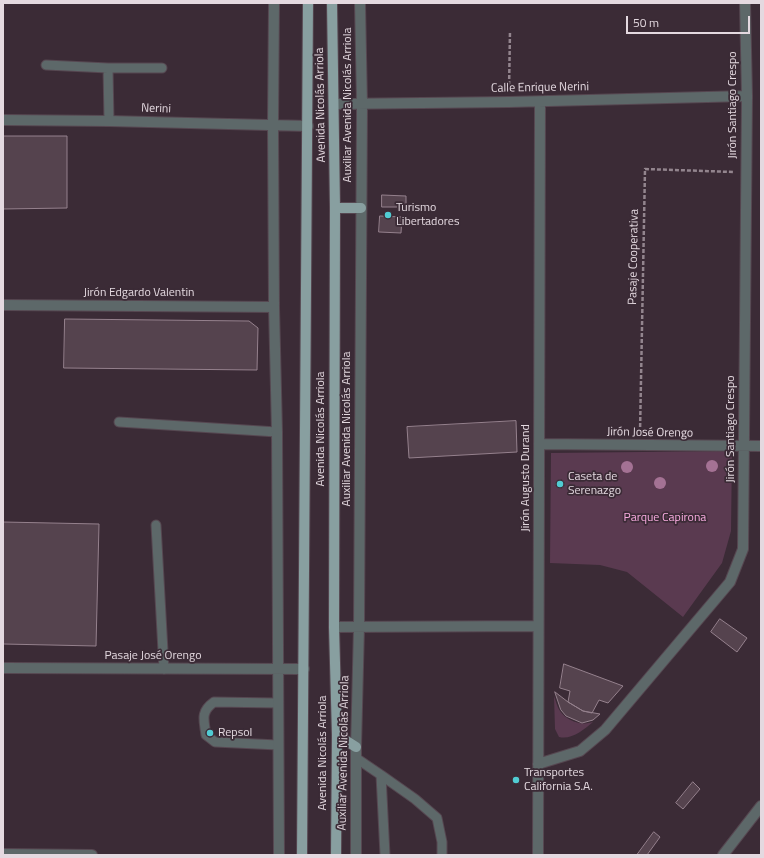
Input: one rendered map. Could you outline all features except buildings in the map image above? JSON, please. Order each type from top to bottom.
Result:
[{"type":"main road","name":"Avenida Nicolás Arriola","points":[[302,855],[308,3]]},
{"type":"main road","name":"Avenida Nicolás Arriola","points":[[332,3],[335,104],[334,627],[337,735],[336,855]]},
{"type":"main road","points":[[335,208],[361,208]]},
{"type":"main road","points":[[337,735],[356,746]]},
{"type":"street","points":[[274,3],[274,307],[277,432],[279,855]]},
{"type":"street","name":"Auxiliar Avenida Nicolás Arriola","points":[[356,855],[362,105],[360,3]]},
{"type":"street","name":"Jirón Santiago Crespo","points":[[538,764],[580,751],[604,730],[730,582],[743,549],[747,96],[745,3]]},
{"type":"street","name":"Calle Enrique Nerini","points":[[335,104],[362,105],[540,102],[747,96]]},
{"type":"street","name":"Jirón Augusto Durand","points":[[538,855],[540,102]]},
{"type":"street","name":"Nerini","points":[[3,120],[308,126]]},
{"type":"street","name":"Jirón Edgardo Valentin","points":[[3,306],[274,307]]},
{"type":"street","name":"Jirón José Orengo","points":[[539,444],[761,446]]},
{"type":"street","points":[[334,627],[538,626]]},
{"type":"street","name":"Pasaje José Orengo","points":[[3,668],[304,669]]},
{"type":"street","points":[[723,855],[761,806]]},
{"type":"street","points":[[3,854],[92,855]]},
{"type":"lane","points":[[46,65],[108,68],[162,68]]},
{"type":"lane","points":[[108,68],[109,121]]},
{"type":"lane","points":[[119,422],[277,432]]},
{"type":"lane","points":[[156,525],[164,669]]},
{"type":"lane","points":[[278,703],[214,702],[209,706],[204,714],[206,735],[215,742],[278,745]]},
{"type":"lane","points":[[356,758],[415,798],[437,818],[442,842],[442,855]]},
{"type":"lane","points":[[381,775],[385,851],[393,855]]},
{"type":"path","points":[[509,102],[510,31]]},
{"type":"path","name":"Pasaje Cooperativa","points":[[640,446],[645,169],[746,172]]},
{"type":"green space","name":"Parque Capirona","points":[[732,451],[731,531],[722,563],[683,617],[627,572],[600,565],[550,563],[551,453]]},
{"type":"green space","points":[[554,696],[557,706],[566,718],[579,723],[593,722],[573,736],[564,738],[559,737],[555,729]]},
{"type":"place","name":"Turismo Libertadores","points":[[388,215]]},
{"type":"place","name":"Caseta de Serenazgo","points":[[560,484]]},
{"type":"place","name":"Repsol","points":[[210,733]]},
{"type":"place","name":"Transportes California S.A.","points":[[516,780]]}]
